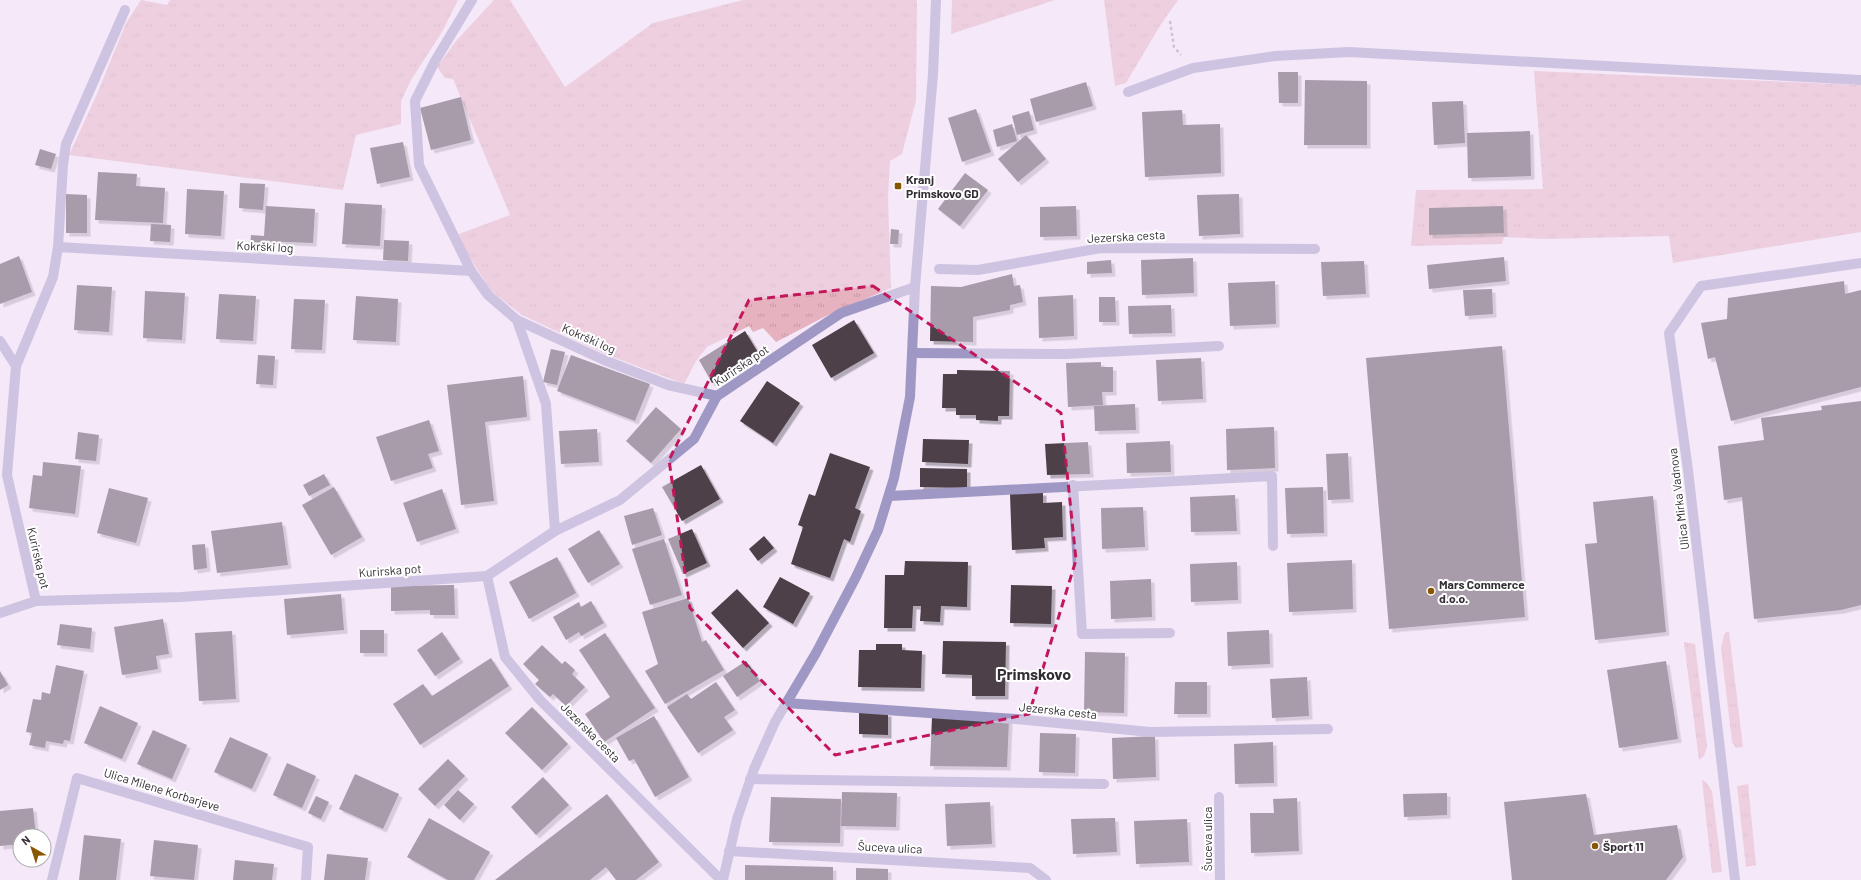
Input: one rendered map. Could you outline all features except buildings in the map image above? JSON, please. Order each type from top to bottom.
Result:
[{"type":"street","name":"Kokrški log","points":[[472,0],[435,60],[415,101],[419,165],[470,271],[488,295],[517,320],[611,363],[668,384],[717,396]]},
{"type":"street","name":"Jezerska cesta","points":[[722,880],[737,819],[750,779],[775,722],[816,653],[856,577],[878,530],[890,496],[910,397],[915,287],[933,74],[936,0]]},
{"type":"street","points":[[16,366],[53,277],[58,247],[66,144],[124,10]]},
{"type":"street","points":[[1128,92],[1193,68],[1275,56],[1349,52],[1861,80]]},
{"type":"street","name":"Kokrški log","points":[[58,247],[470,271]]},
{"type":"street","name":"Jezerska cesta","points":[[938,269],[978,270],[1101,248],[1315,249]]},
{"type":"street","name":"Ulica Mirka Vadnova","points":[[1735,880],[1688,470],[1669,333],[1700,286],[1861,262]]},
{"type":"street","name":"Kurirska pot","points":[[16,366],[4,472],[36,601],[181,597],[487,576],[555,531],[620,500],[694,440],[717,396],[841,313],[915,287]]},
{"type":"street","points":[[517,320],[546,404],[555,531]]},
{"type":"street","points":[[0,342],[16,366]]},
{"type":"street","points":[[913,353],[1065,354],[1219,346]]},
{"type":"street","points":[[890,496],[1073,485],[1272,476],[1274,546]]},
{"type":"street","points":[[1073,485],[1082,634],[1170,633]]},
{"type":"street","name":"Jezerska cesta","points":[[487,576],[505,657],[540,700],[722,880]]},
{"type":"street","points":[[0,613],[36,601]]},
{"type":"street","name":"Jezerska cesta","points":[[786,703],[1015,718],[1150,732],[1328,729]]},
{"type":"street","name":"Ulica Milene Korbarjeve","points":[[52,880],[77,778],[308,847],[306,880]]},
{"type":"street","points":[[750,779],[1104,784]]},
{"type":"street","name":"Šuceva ulica","points":[[1220,797],[1220,880]]},
{"type":"street","name":"Šuceva ulica","points":[[729,851],[1030,868],[1046,880]]},
{"type":"path","points":[[1170,21],[1174,47],[1193,68]]},
{"type":"highlighted area","points":[[873,286],[1061,413],[1076,560],[1029,714],[835,755],[690,608],[669,460],[749,300]]},
{"type":"green space","points":[[141,0],[167,5],[170,0],[458,0],[442,32],[411,80],[401,101],[401,124],[356,135],[343,190],[69,155],[97,94],[126,23]]},
{"type":"green space","points":[[494,0],[510,0],[565,87],[653,23],[743,0],[917,0],[916,100],[902,154],[890,161],[888,197],[891,288],[830,314],[776,342],[763,328],[753,332],[749,326],[707,347],[696,361],[684,384],[605,354],[522,315],[491,291],[465,250],[459,234],[510,215],[453,79],[445,78],[437,67],[456,41]]},
{"type":"green space","points":[[952,0],[1055,0],[951,34]]},
{"type":"green space","points":[[1104,0],[1178,0],[1161,24],[1126,83],[1115,86]]},
{"type":"green space","points":[[1534,71],[1861,85],[1861,232],[1673,263],[1669,236],[1547,239],[1504,237],[1502,244],[1411,246],[1416,190],[1543,189]]},
{"type":"green space","points":[[1726,632],[1729,632],[1743,747],[1736,748],[1732,742],[1721,648]]},
{"type":"green space","points":[[1684,642],[1695,644],[1707,746],[1704,756],[1699,760]]},
{"type":"green space","points":[[1702,780],[1706,782],[1712,791],[1722,872],[1712,873]]},
{"type":"green space","points":[[1748,784],[1756,865],[1746,867],[1737,786]]},
{"type":"place","name":"Kranj Primskovo GD","points":[[898,186]]},
{"type":"place","name":"Mars Commerce d.o.o.","points":[[1431,591]]},
{"type":"place","name":"Šport 11","points":[[1595,846]]},
{"type":"district","name":"Primskovo","points":[[1034,673]]}]
